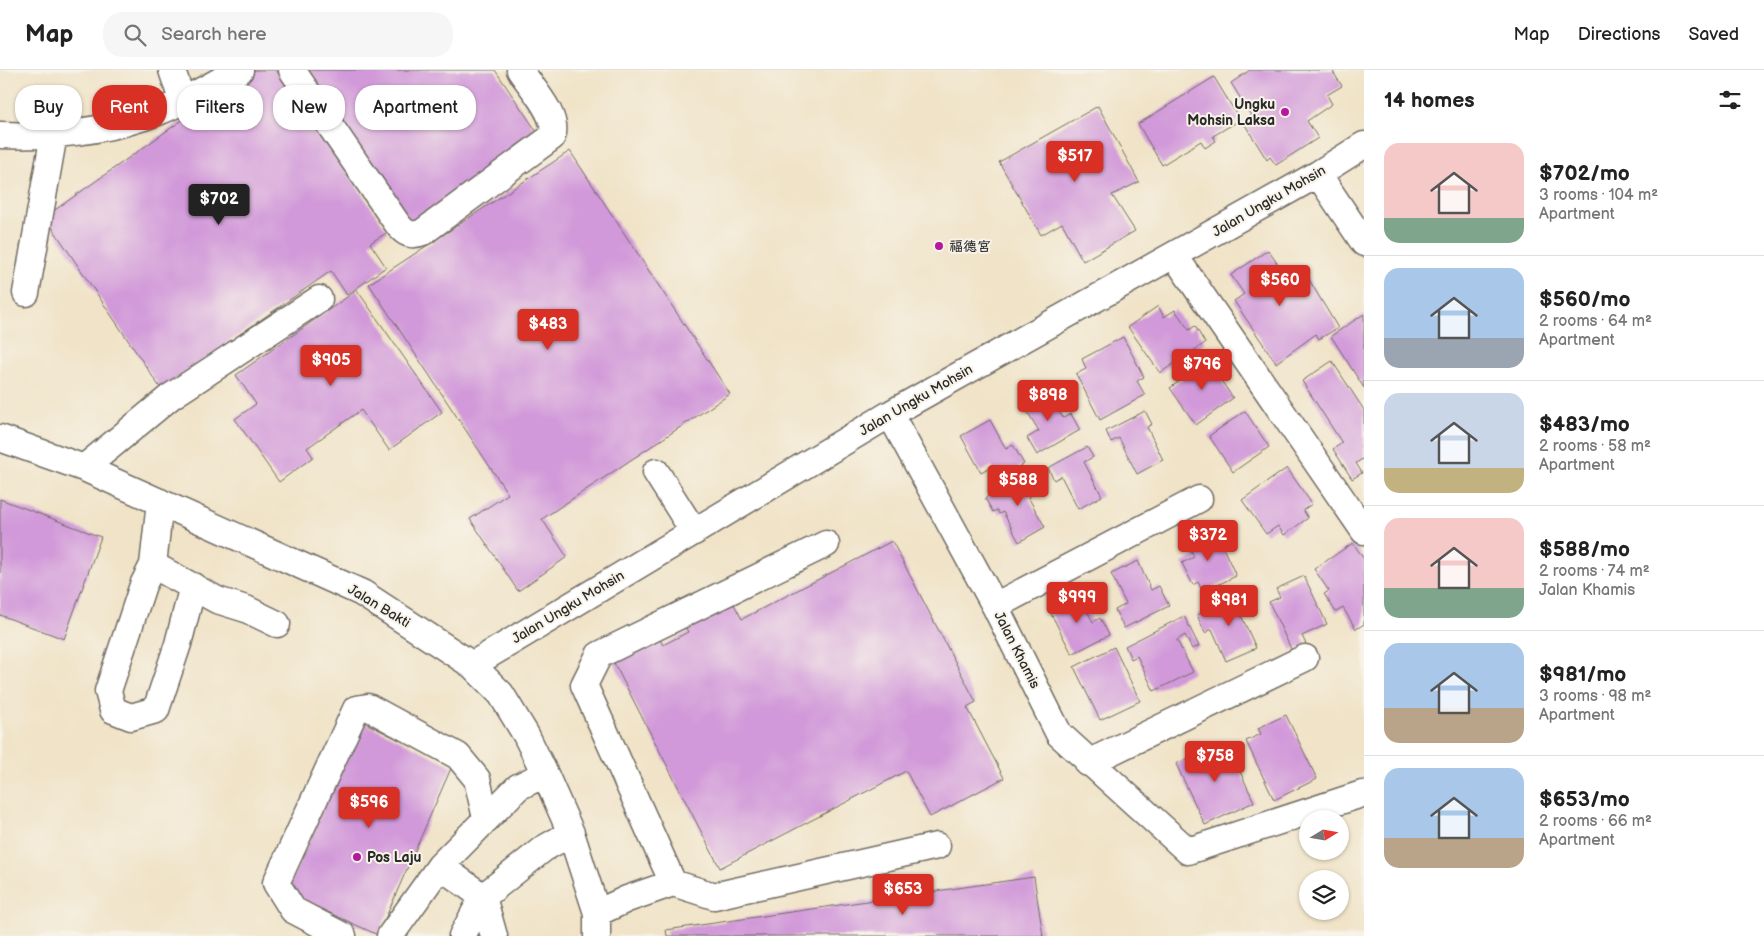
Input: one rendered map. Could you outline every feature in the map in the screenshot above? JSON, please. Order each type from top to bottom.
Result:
[{"type":"street","points":[[172,70],[177,85]]},
{"type":"street","points":[[211,85],[240,70]]},
{"type":"street","points":[[292,70],[403,232],[416,234],[552,138],[555,131],[552,117],[520,70]]},
{"type":"street","points":[[0,136],[54,134],[113,125],[159,112],[177,103]]},
{"type":"street","points":[[26,294],[54,134]]},
{"type":"street","name":"Jalan Ungku Mohsin","points":[[472,665],[890,414],[1318,174],[1364,145]]},
{"type":"street","points":[[1318,174],[1364,243]]},
{"type":"street","points":[[1174,255],[1364,531]]},
{"type":"street","points":[[84,468],[170,397],[319,299]]},
{"type":"street","name":"Jalan Khamis","points":[[890,414],[995,606],[1059,734],[1188,852],[1362,794]]},
{"type":"street","name":"Jalan Bakti","points":[[0,438],[84,468],[362,593],[472,665],[501,694],[545,774],[571,833],[597,924]]},
{"type":"street","points":[[656,472],[694,532]]},
{"type":"street","points":[[995,606],[1199,499]]},
{"type":"street","points":[[160,502],[153,565],[143,585],[108,691],[113,710],[130,717],[156,710],[178,644],[192,586]]},
{"type":"street","points":[[673,883],[584,685],[599,655],[826,544]]},
{"type":"street","points":[[153,565],[217,600],[246,609],[278,624]]},
{"type":"street","points":[[1088,762],[1305,658]]},
{"type":"street","points":[[342,936],[293,910],[276,883],[356,709],[368,707],[458,756],[477,779],[486,818]]},
{"type":"street","points":[[390,936],[440,866],[518,787],[545,774]]},
{"type":"street","points":[[462,936],[483,897],[543,849],[571,833]]},
{"type":"street","points":[[597,924],[627,899],[673,883],[714,896],[937,846]]},
{"type":"street","points":[[440,866],[483,897],[494,936]]},
{"type":"building","points":[[253,70],[276,70],[286,85],[273,85],[273,130],[317,130],[388,232],[370,243],[386,267],[347,295],[331,271],[161,389],[45,217],[177,124],[177,130],[263,130],[263,85],[232,85]]},
{"type":"building","points":[[304,70],[495,70],[539,135],[410,225],[345,130],[345,85],[314,85]]},
{"type":"building","name":"Ungku Mohsin Laksa","points":[[1250,70],[1337,70],[1333,72],[1342,86],[1327,95],[1332,104],[1307,121],[1318,138],[1276,165],[1270,157],[1267,160],[1245,125],[1254,120],[1231,83]]},
{"type":"building","points":[[1214,77],[1240,120],[1213,136],[1216,141],[1205,148],[1201,141],[1162,165],[1138,124]]},
{"type":"building","points":[[1098,106],[1139,182],[1112,195],[1135,231],[1083,261],[1062,223],[1041,235],[999,162]]},
{"type":"building","points":[[570,151],[730,394],[542,519],[567,557],[518,591],[470,519],[508,494],[369,284]]},
{"type":"building","points":[[1268,250],[1294,288],[1308,278],[1338,328],[1319,339],[1316,334],[1276,363],[1234,301],[1244,294],[1231,275]]},
{"type":"building","points":[[357,290],[442,412],[389,450],[361,410],[307,448],[313,457],[279,482],[235,419],[256,404],[236,375]]},
{"type":"building","points":[[1158,306],[1164,317],[1175,310],[1189,330],[1195,326],[1205,343],[1160,373],[1128,327]]},
{"type":"building","points":[[1364,314],[1364,388],[1331,336]]},
{"type":"building","points":[[1123,337],[1144,377],[1137,381],[1145,395],[1100,420],[1076,374],[1086,369],[1082,359]]},
{"type":"building","points":[[1213,357],[1224,372],[1218,376],[1233,398],[1196,425],[1170,388]]},
{"type":"building","points":[[1332,361],[1364,410],[1364,458],[1356,463],[1362,473],[1352,479],[1333,449],[1342,443],[1302,381]]},
{"type":"building","points":[[1047,389],[1063,418],[1071,414],[1080,430],[1037,455],[1027,438],[1039,431],[1022,403]]},
{"type":"building","points":[[1145,411],[1152,424],[1147,427],[1163,460],[1137,474],[1119,438],[1111,442],[1106,431]]},
{"type":"building","points":[[1245,411],[1269,447],[1233,472],[1209,436]]},
{"type":"building","points":[[990,420],[1006,449],[1013,445],[1024,464],[998,478],[992,466],[981,472],[961,436]]},
{"type":"building","points":[[1087,447],[1093,457],[1084,462],[1102,496],[1078,509],[1061,476],[1054,480],[1048,468]]},
{"type":"building","points":[[1287,468],[1312,504],[1303,510],[1308,518],[1284,535],[1278,526],[1266,534],[1242,500]]},
{"type":"building","points":[[1029,474],[1036,488],[1032,491],[1034,494],[1028,497],[1045,527],[1019,542],[1003,512],[999,514],[997,510],[993,512],[985,498]]},
{"type":"building","points":[[0,499],[101,537],[64,639],[0,615]]},
{"type":"building","points":[[1215,530],[1236,576],[1203,592],[1198,582],[1193,585],[1182,563],[1194,557],[1188,543]]},
{"type":"building","points":[[892,541],[976,702],[967,707],[1004,778],[930,817],[906,771],[720,868],[612,659],[658,636],[663,645],[688,632],[684,624],[731,599],[742,619]]},
{"type":"building","points":[[1353,543],[1364,559],[1364,624],[1356,629],[1343,608],[1336,612],[1324,594],[1329,591],[1314,569]]},
{"type":"building","points":[[1138,561],[1151,590],[1159,586],[1169,606],[1124,628],[1115,610],[1126,604],[1111,574]]},
{"type":"building","points":[[1304,576],[1327,624],[1302,636],[1306,644],[1292,651],[1269,602],[1280,597],[1276,589]]},
{"type":"building","points":[[1077,592],[1093,622],[1100,618],[1109,635],[1072,654],[1048,608]]},
{"type":"building","points":[[1243,595],[1250,611],[1241,615],[1256,648],[1226,661],[1212,629],[1205,633],[1197,615]]},
{"type":"building","points":[[1184,616],[1199,646],[1192,649],[1185,635],[1177,640],[1193,672],[1154,691],[1137,656],[1131,659],[1125,646]]},
{"type":"building","points":[[1114,647],[1140,701],[1100,720],[1074,667]]},
{"type":"building","points":[[1286,715],[1317,779],[1274,800],[1246,741],[1261,734],[1258,728]]},
{"type":"building","name":"Pos Laju","points":[[361,721],[452,766],[378,935],[286,893]]},
{"type":"building","points":[[1228,745],[1254,802],[1205,825],[1176,764],[1214,746],[1216,751]]},
{"type":"building","points":[[1034,877],[1043,936],[667,936],[666,930]]},
{"type":"place","name":"Ungku Mohsin Laksa","points":[[1285,112]]},
{"type":"place","name":"福德宫","points":[[939,246]]},
{"type":"place","name":"Pos Laju","points":[[357,857]]}]
